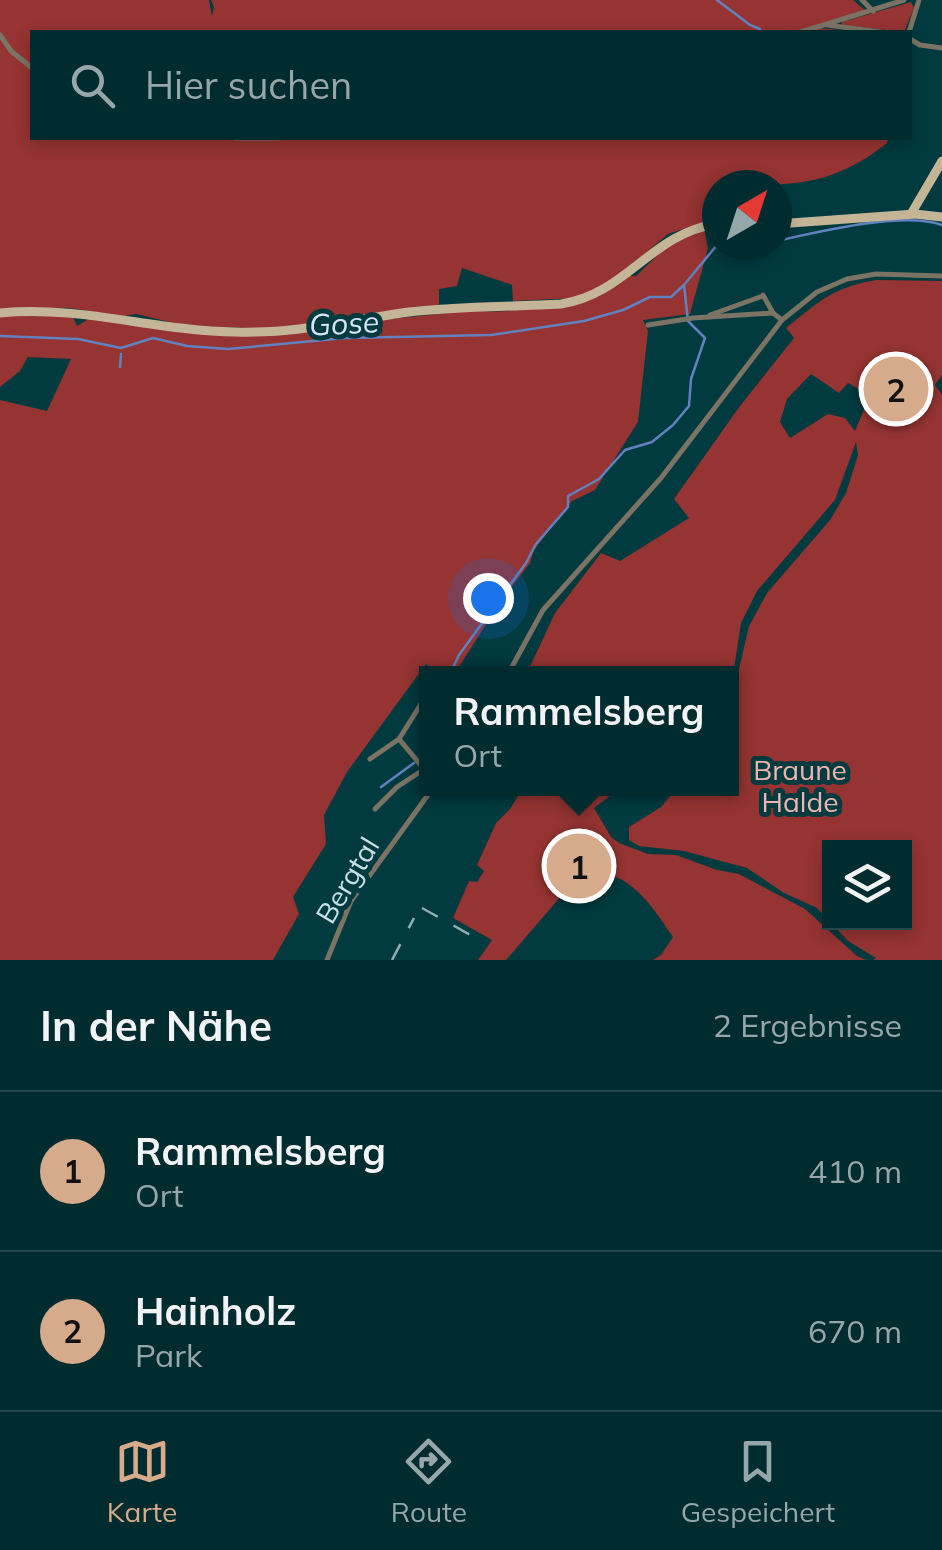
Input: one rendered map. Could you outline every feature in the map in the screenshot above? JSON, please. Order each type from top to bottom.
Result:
[{"type":"main road","points":[[913,214],[941,167]]},
{"type":"main road","points":[[921,198],[938,216]]},
{"type":"main road","points":[[792,223],[913,214],[938,216]]},
{"type":"main road","points":[[0,313],[70,313],[196,330],[254,332],[306,330],[428,310],[562,304],[610,288],[681,232],[702,227]]},
{"type":"street","points":[[862,0],[873,11]]},
{"type":"street","points":[[808,30],[904,0]]},
{"type":"street","points":[[911,30],[919,0]]},
{"type":"street","points":[[824,25],[864,30]]},
{"type":"street","points":[[0,36],[30,66]]},
{"type":"street","points":[[912,39],[920,45],[942,48]]},
{"type":"street","points":[[512,666],[544,610],[640,503],[782,320],[816,292],[847,278],[876,274],[942,276]]},
{"type":"street","points":[[702,317],[762,296],[782,320]]},
{"type":"street","points":[[648,325],[773,313]]},
{"type":"street","points":[[370,759],[399,738],[419,707]]},
{"type":"street","points":[[399,738],[419,761]]},
{"type":"street","points":[[376,809],[397,787],[419,772]]},
{"type":"street","name":"Bergtal","points":[[327,960],[351,901],[428,796]]},
{"type":"green space","points":[[0,0],[209,0],[212,16],[211,0],[853,0],[866,11],[819,28],[839,30],[30,30],[30,140],[888,140],[846,169],[807,181],[792,183],[792,170],[702,170],[702,223],[668,234],[615,279],[575,298],[513,301],[512,285],[462,268],[457,286],[439,289],[439,306],[275,329],[186,326],[136,314],[123,316],[69,308],[0,310]]},
{"type":"green space","points":[[911,2],[914,8],[905,30],[842,22]]},
{"type":"green space","points":[[702,230],[705,260],[690,314],[643,320],[648,331],[638,422],[595,490],[572,501],[534,550],[530,563],[459,666],[419,666],[419,674],[347,772],[324,815],[326,844],[293,897],[299,914],[273,960],[0,960],[0,400],[47,411],[71,359],[28,357],[20,371],[0,387],[0,315],[73,316],[77,326],[90,318],[232,335],[556,306],[604,293],[629,276],[636,276],[672,241]]},
{"type":"green space","name":"Braune Halde","points":[[877,280],[942,281],[942,375],[935,385],[942,395],[942,960],[873,960],[876,958],[838,930],[912,930],[912,840],[822,840],[822,913],[747,868],[684,851],[639,846],[629,840],[629,827],[661,807],[670,796],[739,796],[739,669],[749,626],[767,593],[830,520],[846,493],[858,455],[856,442],[835,500],[757,591],[741,623],[734,666],[530,666],[555,613],[601,553],[620,561],[689,518],[674,499],[794,338],[786,328],[828,296]],"holes":[[[811,374],[839,393],[848,383],[870,395],[855,431],[845,418],[828,414],[790,438],[780,422],[787,399]]]},
{"type":"green space","points":[[518,796],[610,796],[594,808],[611,837],[619,843],[648,854],[676,855],[739,874],[805,909],[822,924],[822,930],[828,930],[866,960],[653,960],[673,937],[645,899],[617,878],[581,873],[506,960],[478,960],[492,940],[453,918],[469,881],[477,882],[484,871],[477,865],[496,823]]},
{"type":"waterway","points":[[717,0],[760,29]]},
{"type":"waterway","points":[[792,238],[906,220],[942,225]]},
{"type":"waterway","points":[[454,666],[536,544],[568,507],[568,496],[599,479],[625,450],[652,442],[689,406],[691,379],[705,338],[688,321],[684,285],[705,260]]},
{"type":"waterway","name":"Gose","points":[[0,336],[78,339],[121,348],[153,338],[228,349],[346,338],[491,335],[584,321],[650,297],[671,297],[684,285]]},
{"type":"waterway","points":[[120,367],[121,354]]},
{"type":"waterway","points":[[381,787],[414,763]]},
{"type":"railway","points":[[422,908],[483,942]]},
{"type":"railway","points":[[392,960],[414,918]]},
{"type":"place","name":"Hainholz","points":[[896,389]]},
{"type":"place","name":"Rammelsberg","points":[[579,866]]}]
